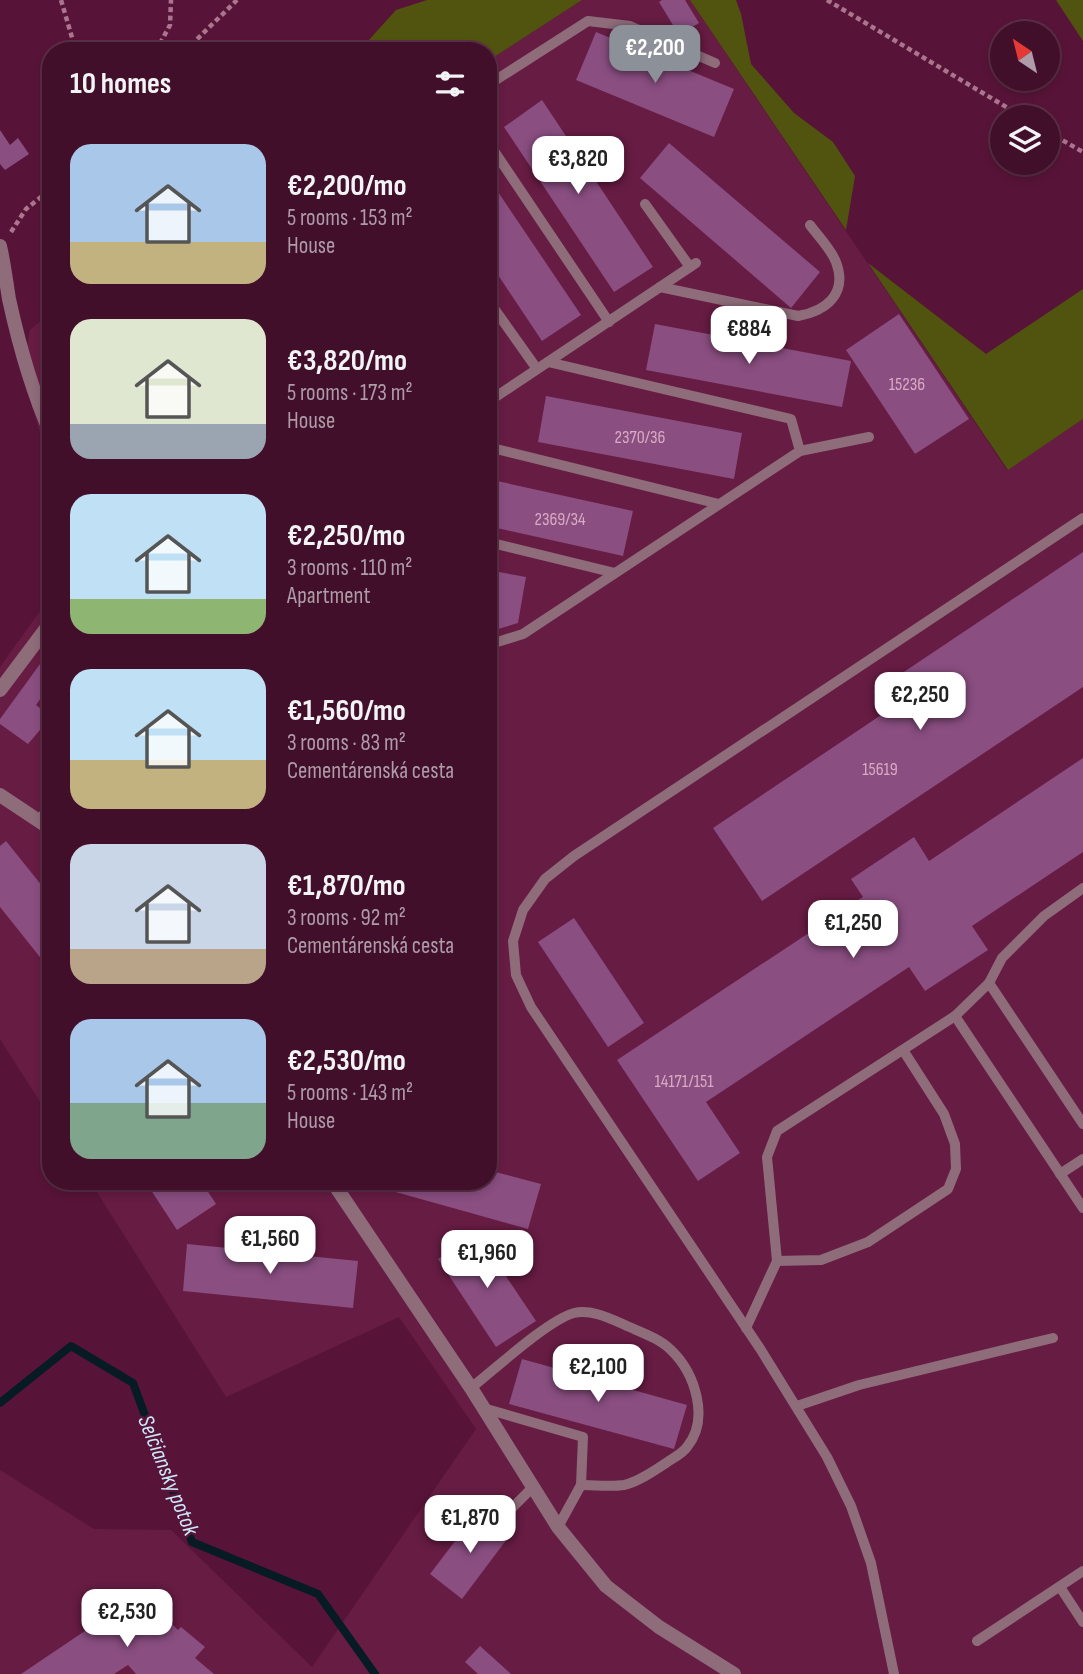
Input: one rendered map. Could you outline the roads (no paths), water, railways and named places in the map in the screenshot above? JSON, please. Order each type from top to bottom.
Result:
[{"type":"street","points":[[0,247],[9,298],[42,411]]},
{"type":"street","points":[[0,690],[42,634]]},
{"type":"street","points":[[0,796],[42,823]]},
{"type":"street","points":[[338,1190],[471,1388],[558,1527],[606,1586],[659,1627],[734,1674]]},
{"type":"lane","points":[[497,79],[588,21],[630,26],[715,63]]},
{"type":"lane","points":[[497,155],[609,322]]},
{"type":"lane","points":[[497,396],[693,265],[645,204]]},
{"type":"lane","points":[[660,286],[798,316],[817,313],[832,302],[838,284],[836,262],[810,225]]},
{"type":"lane","points":[[497,313],[537,369]]},
{"type":"lane","points":[[548,362],[791,419],[800,451]]},
{"type":"lane","points":[[497,642],[523,634],[800,451],[869,437]]},
{"type":"lane","points":[[497,449],[719,504]]},
{"type":"lane","points":[[894,1674],[871,1563],[851,1506],[827,1457],[746,1328],[531,1007],[516,975],[513,941],[523,910],[545,879],[574,856],[1083,518]]},
{"type":"lane","points":[[497,544],[615,573]]},
{"type":"lane","points":[[746,1328],[777,1261],[767,1157],[777,1130],[955,1016],[989,983],[1002,958],[1035,925],[1083,888]]},
{"type":"lane","points":[[989,983],[1083,1124]]},
{"type":"lane","points":[[955,1016],[1083,1208]]},
{"type":"lane","points":[[777,1261],[821,1260],[868,1242],[948,1189],[956,1169],[955,1144],[944,1114],[903,1049]]},
{"type":"lane","points":[[1060,1174],[1083,1159]]},
{"type":"lane","points":[[471,1388],[519,1349],[573,1313],[588,1312],[606,1316],[647,1334],[671,1350],[688,1371],[697,1393],[695,1433],[687,1448],[655,1471],[625,1485],[581,1485]]},
{"type":"lane","points":[[797,1406],[859,1385],[1053,1338]]},
{"type":"lane","points":[[483,1408],[583,1437],[581,1485],[558,1527]]},
{"type":"lane","points":[[503,1517],[532,1488]]},
{"type":"lane","points":[[977,1641],[1083,1571]]},
{"type":"lane","points":[[1060,1587],[1083,1622]]},
{"type":"waterway","name":"Selčiansky potok","points":[[0,1403],[71,1346],[133,1383],[192,1542],[318,1594],[375,1674]]}]
